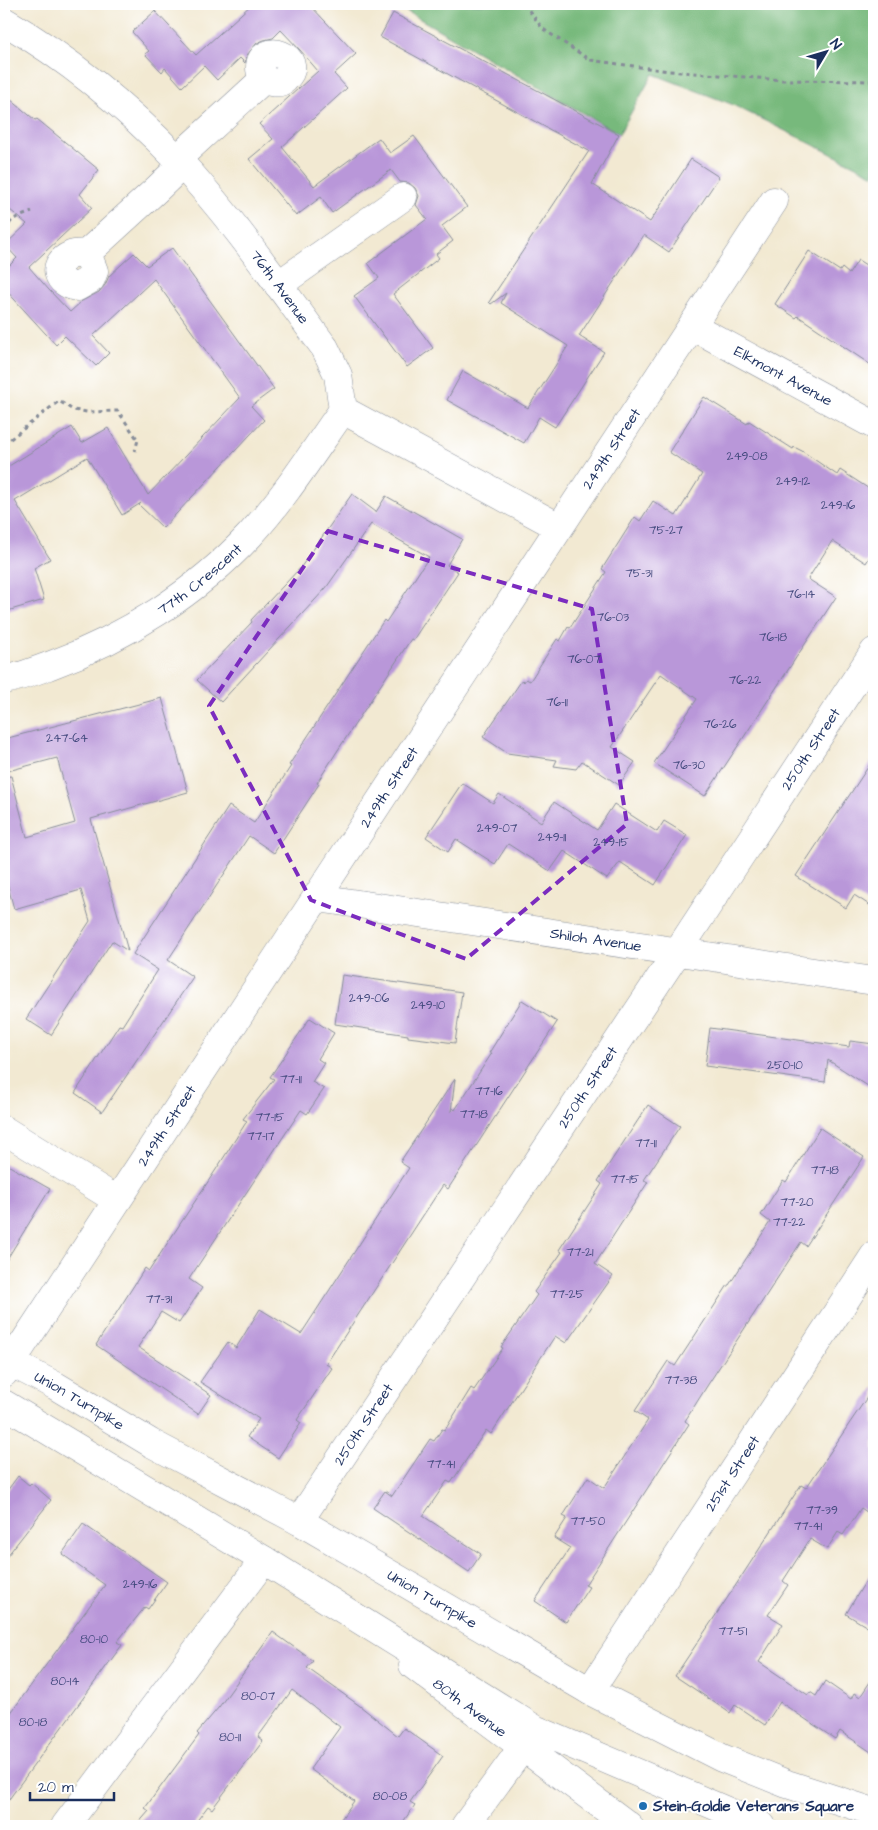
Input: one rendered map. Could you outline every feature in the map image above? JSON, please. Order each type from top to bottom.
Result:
[{"type":"street","name":"76th Avenue","points":[[4,21],[30,36],[109,95],[179,162],[217,206],[325,348],[338,375],[343,410]]},
{"type":"street","points":[[87,253],[156,190],[179,162],[263,80]]},
{"type":"street","points":[[278,286],[404,197]]},
{"type":"street","name":"249th Street","points":[[6,1365],[318,898],[774,201]]},
{"type":"street","name":"Elkmont Avenue","points":[[692,326],[874,424]]},
{"type":"street","points":[[343,410],[559,527]]},
{"type":"street","name":"77th Crescent","points":[[4,680],[16,678],[84,653],[135,627],[205,578],[250,535],[281,497],[343,410]]},
{"type":"street","name":"250th Street","points":[[299,1521],[678,951],[874,652]]},
{"type":"street","name":"Shiloh Avenue","points":[[318,898],[874,981]]},
{"type":"street","points":[[4,1130],[117,1200]]},
{"type":"street","name":"251st Street","points":[[590,1691],[874,1256]]},
{"type":"street","name":"Union Turnpike","points":[[6,1365],[56,1386],[151,1443],[299,1521],[590,1691],[722,1758],[787,1784],[874,1812]]},
{"type":"street","points":[[4,1404],[312,1590],[529,1738],[762,1826]]},
{"type":"street","points":[[65,1826],[264,1560]]},
{"type":"street","points":[[465,1826],[529,1738]]},
{"type":"street","name":"80th Avenue","points":[[529,1738],[629,1826]]},
{"type":"path","points":[[524,4],[543,29],[590,60],[669,71],[782,80],[874,82]]},
{"type":"path","points":[[4,230],[13,219],[32,212]]},
{"type":"path","points":[[4,444],[59,401],[73,410],[87,412],[118,411],[138,440],[136,450]]},
{"type":"highlighted area","points":[[328,531],[592,609],[627,824],[466,959],[311,900],[209,706]]},
{"type":"green space","points":[[394,4],[874,4],[874,175],[731,104],[653,74],[619,134]]},
{"type":"building","points":[[252,4],[309,4],[356,54],[334,74],[347,88],[282,147],[314,186],[379,138],[390,153],[414,136],[467,207],[442,226],[453,241],[436,254],[439,258],[393,294],[433,348],[407,367],[354,296],[379,278],[368,263],[427,219],[416,205],[419,196],[415,188],[409,183],[400,182],[391,170],[332,213],[321,197],[296,216],[249,159],[273,139],[259,124],[318,71],[300,50],[281,30],[273,38],[257,43],[247,55],[245,63],[240,58],[217,80],[204,66],[182,87],[165,68],[162,72],[145,54],[149,51],[132,32],[155,11],[196,55]]},
{"type":"building","points":[[393,13],[619,134],[592,184],[650,222],[691,159],[719,177],[669,252],[644,235],[579,336],[604,352],[555,427],[539,417],[524,443],[447,400],[463,371],[528,408],[568,346],[501,303],[506,293],[491,304],[489,302],[589,151],[380,37]]},
{"type":"building","points":[[4,94],[99,170],[80,194],[92,208],[29,267],[49,290],[70,312],[82,301],[99,292],[109,276],[134,253],[147,266],[172,248],[274,389],[251,406],[264,420],[163,528],[139,505],[141,503],[122,515],[87,457],[15,501],[50,559],[34,568],[44,600],[4,612],[4,469],[72,427],[82,443],[108,428],[148,495],[240,398],[154,279],[93,336],[109,353],[96,366],[65,336],[56,345],[4,288],[4,271],[17,258],[5,245],[27,224],[4,205]]},
{"type":"building","points":[[809,251],[840,271],[842,268],[849,274],[858,260],[874,270],[874,367],[798,316],[796,318],[775,304]]},
{"type":"building","points":[[704,397],[747,424],[749,421],[793,449],[794,447],[802,451],[837,475],[840,470],[874,492],[874,550],[866,563],[832,541],[808,579],[836,597],[705,796],[654,763],[697,699],[661,674],[612,747],[635,762],[619,785],[582,761],[576,769],[554,766],[557,760],[507,753],[483,737],[522,680],[524,682],[526,679],[530,681],[557,639],[560,641],[568,627],[570,628],[606,572],[602,569],[635,517],[640,521],[653,501],[676,516],[702,474],[669,452]]},
{"type":"building","points":[[352,494],[376,512],[386,496],[462,539],[447,565],[458,572],[413,640],[411,639],[336,753],[317,783],[319,784],[274,853],[249,836],[168,960],[193,977],[102,1112],[75,1093],[119,1025],[122,1026],[158,970],[133,954],[229,806],[254,823],[291,766],[289,765],[384,620],[386,622],[429,557],[371,524],[326,588],[221,702],[197,680],[301,567]]},
{"type":"building","points":[[162,698],[188,792],[91,819],[128,951],[112,941],[51,1035],[26,1019],[90,921],[81,890],[14,909],[4,871],[4,777],[11,776],[27,837],[75,823],[57,758],[4,772],[4,739]]},
{"type":"building","points":[[874,758],[874,908],[854,895],[846,908],[796,876]]},
{"type":"building","points":[[462,783],[493,803],[499,794],[541,822],[554,802],[597,830],[614,804],[657,832],[664,821],[687,835],[655,885],[620,862],[607,879],[564,851],[550,871],[508,844],[495,864],[456,839],[448,852],[426,837]]},
{"type":"building","points":[[342,975],[462,992],[455,1043],[335,1024]]},
{"type":"building","points":[[522,1000],[557,1022],[448,1189],[443,1185],[326,1364],[332,1368],[297,1420],[301,1423],[278,1458],[247,1437],[259,1419],[200,1382],[228,1342],[236,1348],[260,1309],[301,1334],[409,1168],[400,1162],[455,1079],[451,1112],[453,1108],[455,1110],[492,1053],[489,1053]]},
{"type":"building","points":[[310,1018],[334,1033],[318,1059],[324,1063],[312,1082],[324,1089],[307,1114],[301,1110],[189,1279],[202,1288],[179,1323],[161,1312],[138,1347],[211,1395],[198,1414],[96,1345],[145,1268],[149,1271],[219,1165],[247,1121],[243,1119],[274,1079],[270,1077]]},
{"type":"building","points":[[710,1028],[849,1047],[850,1041],[874,1044],[874,1090],[828,1060],[825,1082],[705,1066]]},
{"type":"building","points":[[648,1105],[680,1126],[644,1180],[648,1182],[595,1264],[613,1276],[566,1343],[555,1336],[491,1434],[486,1430],[451,1483],[447,1481],[423,1516],[481,1554],[469,1572],[373,1508],[385,1491],[392,1496],[430,1439],[434,1441],[442,1429],[445,1430],[471,1388],[474,1390],[503,1348],[501,1347],[537,1295],[534,1292],[562,1252],[559,1250],[602,1184],[598,1181]]},
{"type":"building","points":[[820,1128],[864,1157],[806,1246],[801,1242],[707,1386],[685,1421],[689,1424],[585,1585],[589,1587],[566,1622],[535,1601],[570,1548],[554,1538],[567,1518],[563,1516],[588,1477],[604,1488],[648,1420],[635,1411],[668,1361],[675,1366],[729,1285],[770,1222],[761,1215],[783,1180],[786,1182]]},
{"type":"building","points":[[4,1163],[50,1189],[4,1264]]},
{"type":"building","points":[[874,1387],[874,1517],[861,1508],[843,1535],[838,1532],[827,1549],[810,1539],[783,1581],[788,1585],[768,1615],[783,1624],[759,1662],[808,1695],[810,1692],[816,1696],[825,1681],[851,1699],[854,1693],[860,1697],[874,1676],[874,1754],[840,1731],[835,1739],[780,1702],[765,1725],[735,1705],[730,1713],[675,1676],[801,1485],[806,1488]]},
{"type":"building","points":[[18,1476],[29,1485],[31,1483],[51,1500],[4,1560],[4,1495]]},
{"type":"building","points":[[83,1524],[167,1582],[148,1609],[145,1607],[117,1642],[122,1645],[4,1806],[4,1722],[105,1585],[62,1554]]},
{"type":"building","points":[[874,1567],[874,1631],[846,1614]]},
{"type":"building","points":[[273,1632],[313,1661],[307,1668],[398,1736],[404,1728],[443,1756],[410,1802],[415,1805],[400,1826],[336,1826],[354,1801],[310,1769],[340,1727],[292,1690],[258,1737],[263,1741],[212,1809],[208,1806],[193,1826],[136,1826],[149,1811],[145,1808],[199,1735],[197,1733],[219,1707]]},
{"type":"place","name":"Stein-Goldie Veterans Square","points":[[643,1806]]}]
